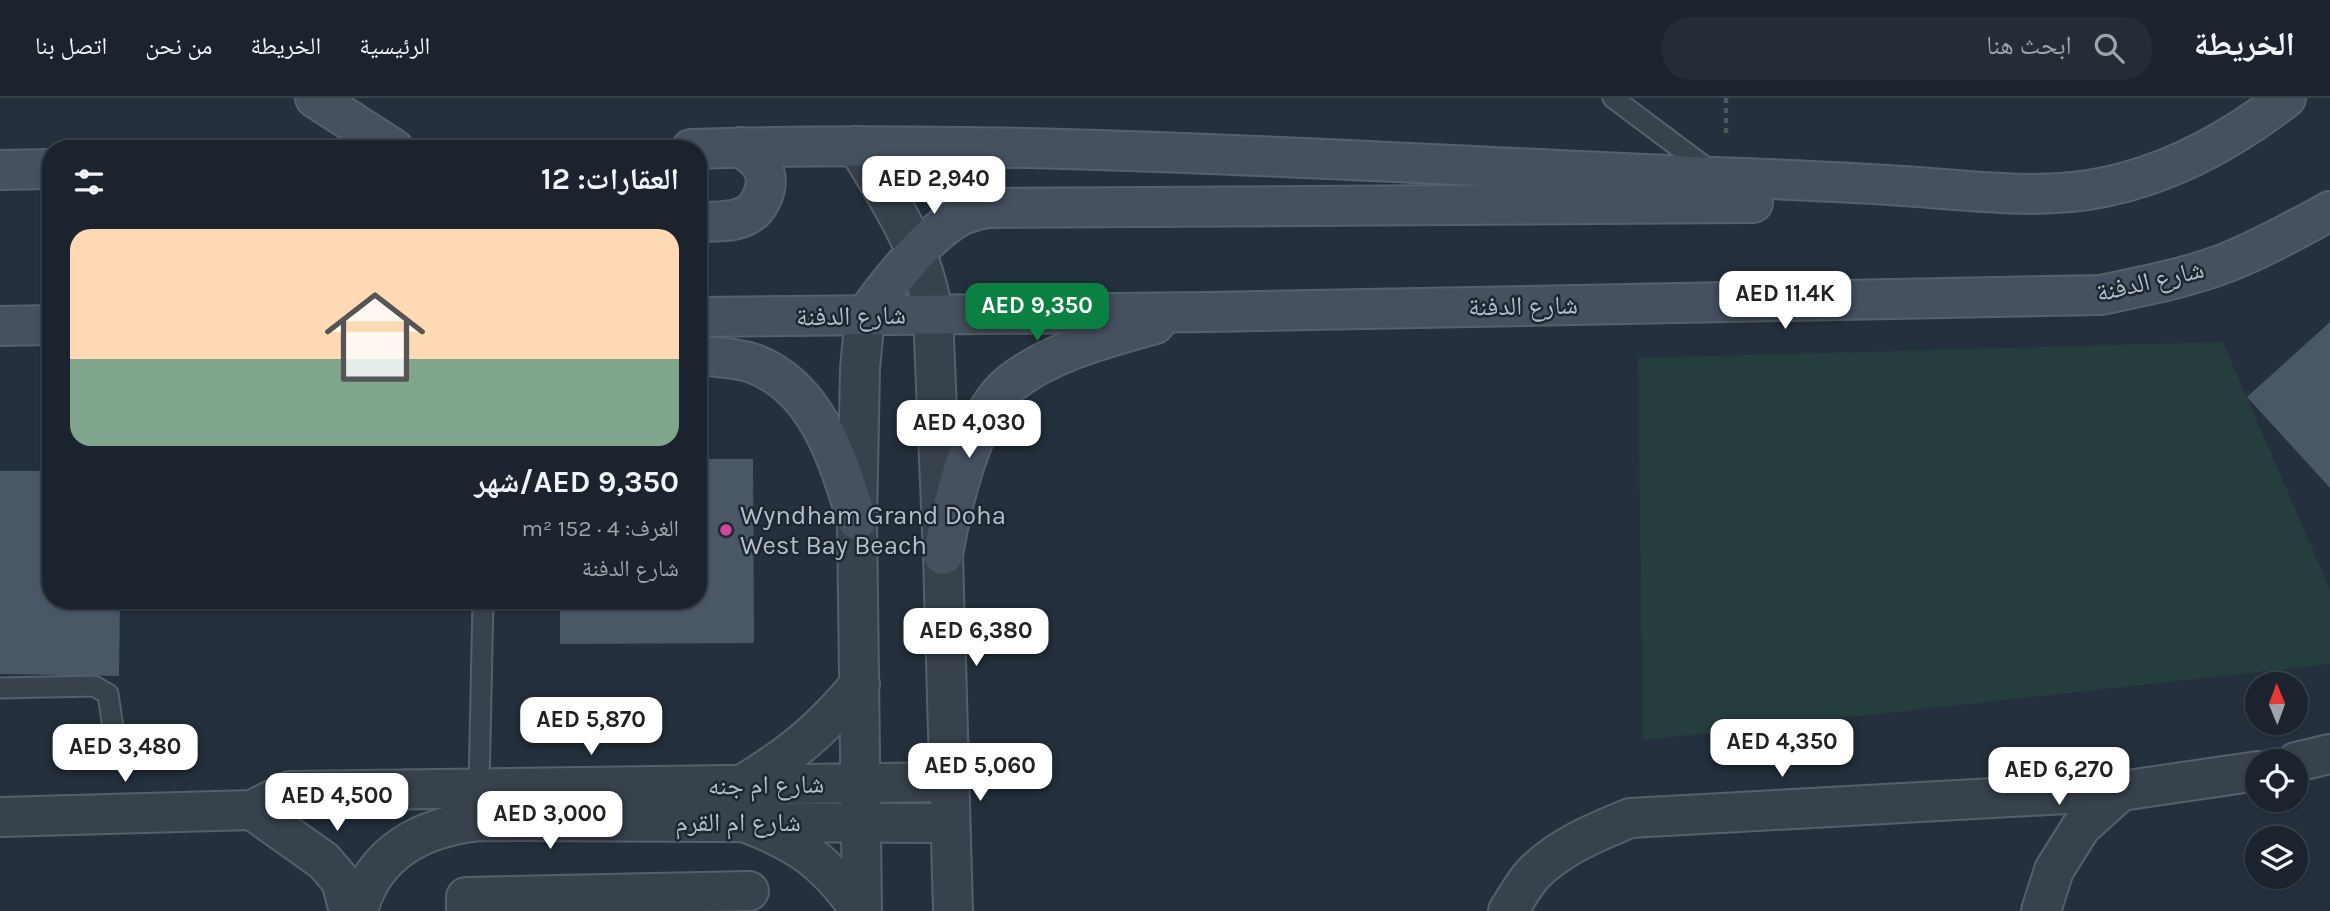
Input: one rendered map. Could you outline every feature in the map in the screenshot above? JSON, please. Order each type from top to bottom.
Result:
[{"type":"main road","points":[[315,98],[380,140]]},
{"type":"main road","points":[[707,148],[986,146],[1866,183],[2048,196],[2105,187],[2148,176],[2189,160],[2246,129],[2286,98]]},
{"type":"main road","points":[[707,221],[744,217],[758,206],[765,190],[764,172],[756,157],[741,147]]},
{"type":"main road","points":[[0,170],[42,169]]},
{"type":"main road","points":[[865,316],[917,253],[960,216],[986,208],[1780,203],[1817,200],[1866,183]]},
{"type":"main road","name":"شارع الدفنة","points":[[707,317],[1208,312],[2101,295],[2170,281],[2227,262],[2277,240],[2330,211]]},
{"type":"main road","points":[[943,555],[959,482],[990,408],[1009,384],[1039,365],[1076,349],[1155,324],[1208,312]]},
{"type":"main road","points":[[0,326],[42,325]]},
{"type":"main road","points":[[707,356],[751,363],[776,375],[799,394],[834,450],[857,520]]},
{"type":"street","points":[[857,146],[906,226],[929,290],[933,314],[953,911]]},
{"type":"street","points":[[861,911],[857,520],[860,368],[865,316]]},
{"type":"street","points":[[860,684],[835,715],[806,742],[774,766],[742,804],[780,836],[812,855],[840,881],[861,911]]},
{"type":"street","points":[[2308,759],[2330,754]]},
{"type":"street","points":[[1508,911],[1532,875],[1559,853],[1594,832],[1630,818],[2121,791],[2245,773]]},
{"type":"street","name":"شارع ام جنه","points":[[0,817],[252,810],[290,790],[479,787],[742,804],[861,784],[950,782]]},
{"type":"street","points":[[2041,911],[2054,870],[2081,827],[2121,791]]},
{"type":"street","name":"شارع ام القرم","points":[[358,911],[361,898],[376,873],[396,851],[421,834],[450,824],[742,804],[861,823],[950,824]]},
{"type":"street","points":[[252,810],[324,861],[341,881],[349,911]]},
{"type":"street","points":[[466,911],[466,897],[749,891]]},
{"type":"lane","points":[[1613,98],[1719,177]]},
{"type":"lane","points":[[479,787],[483,609]]},
{"type":"lane","points":[[0,688],[94,686],[108,694],[114,735]]},
{"type":"green space","points":[[2223,342],[2330,590],[2330,664],[1643,740],[1638,358]]},
{"type":"building","points":[[2330,322],[2330,488],[2247,397]]},
{"type":"building","name":"Wyndham Grand Doha West Bay Beach","points":[[707,459],[753,459],[754,643],[560,644],[560,609],[707,609]]},
{"type":"building","points":[[0,471],[42,471],[42,609],[120,609],[119,676],[0,674]]},
{"type":"place","name":"Wyndham Grand Doha West Bay Beach","points":[[726,530]]}]
